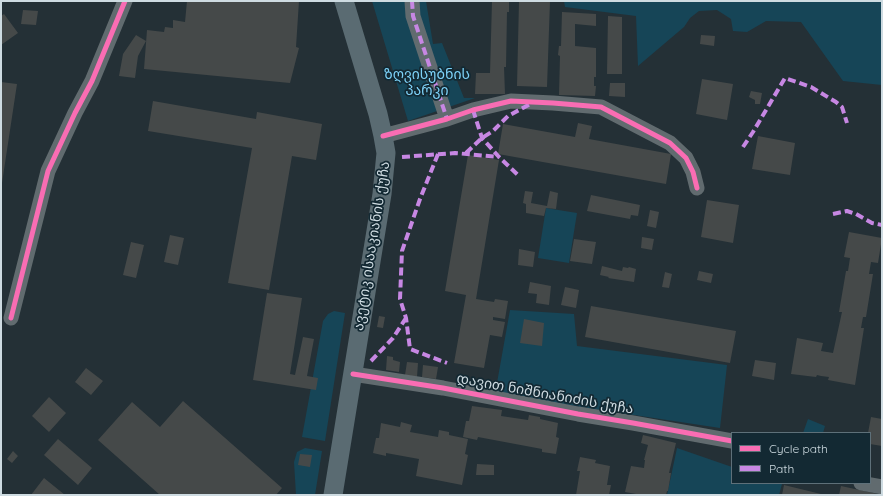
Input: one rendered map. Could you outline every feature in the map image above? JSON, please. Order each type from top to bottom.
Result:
[{"type":"main road","name":"ავეტიკ ისააკიანის ქუჩა","points":[[333,495],[382,194],[386,152],[384,136],[344,1]]},
{"type":"street","points":[[11,318],[48,171],[75,112],[92,81],[125,1]]},
{"type":"street","points":[[412,1],[413,16],[447,119]]},
{"type":"street","points":[[384,136],[447,119],[473,110],[511,101],[600,107],[670,143],[686,158],[693,172],[697,188]]},
{"type":"street","name":"დავით ნიშნიანიძის ქუჩა","points":[[353,374],[443,388],[578,414],[731,441]]},
{"type":"street","points":[[866,484],[882,487]]},
{"type":"green space","name":"ზღვისუბნის პარკი","points":[[372,1],[426,1],[433,44],[442,43],[464,98],[475,98],[408,121]]},
{"type":"green space","points":[[564,1],[882,1],[882,85],[843,81],[801,22],[766,21],[747,32],[733,31],[731,19],[717,10],[699,11],[690,18],[684,27],[638,66],[636,16],[565,7]]},
{"type":"green space","points":[[546,208],[577,213],[569,263],[538,258]]},
{"type":"green space","points":[[510,310],[574,314],[577,346],[727,365],[720,428],[495,394]]},
{"type":"green space","points":[[334,311],[345,313],[325,441],[302,437],[323,321],[328,314]]},
{"type":"green space","points":[[808,419],[825,426],[823,432],[803,432]]},
{"type":"green space","points":[[305,448],[322,451],[315,495],[296,495],[294,462],[297,452]]},
{"type":"green space","points":[[677,448],[731,467],[731,484],[782,484],[779,495],[667,495]]},
{"type":"building","points":[[187,1],[299,1],[296,47],[299,48],[290,83],[144,69],[147,30],[164,32],[165,27],[173,28],[173,20],[185,22]]},
{"type":"building","points":[[492,1],[509,1],[509,12],[507,12],[506,67],[504,67],[505,94],[475,94],[476,73],[490,73]]},
{"type":"building","points":[[519,1],[550,1],[547,87],[517,86]]},
{"type":"building","points":[[23,10],[38,11],[36,25],[21,24]]},
{"type":"building","points":[[562,12],[596,14],[596,26],[575,24],[575,46],[596,48],[596,77],[594,77],[594,86],[596,86],[595,96],[559,95],[560,56],[558,55],[559,46],[561,46]]},
{"type":"building","points":[[4,14],[18,33],[1,45],[1,16]]},
{"type":"building","points":[[608,16],[622,17],[622,74],[607,74]]},
{"type":"building","points":[[136,35],[146,41],[138,56],[135,78],[119,76],[123,54]]},
{"type":"building","points":[[701,35],[715,36],[714,46],[700,44]]},
{"type":"building","points":[[702,79],[733,84],[727,120],[696,114]]},
{"type":"building","points":[[1,82],[17,84],[2,183],[1,183]]},
{"type":"building","points":[[610,83],[625,83],[625,97],[609,96]]},
{"type":"building","points":[[751,91],[762,93],[760,104],[755,104],[755,100],[749,97]]},
{"type":"building","points":[[153,101],[256,119],[257,112],[322,124],[316,160],[292,156],[269,290],[228,283],[252,148],[148,131]]},
{"type":"building","points":[[578,123],[592,126],[589,139],[671,154],[666,184],[498,154],[503,124],[575,137]]},
{"type":"building","points":[[758,136],[795,143],[790,175],[752,169]]},
{"type":"building","points":[[468,155],[499,160],[476,299],[494,302],[495,299],[508,301],[505,319],[493,317],[493,320],[505,322],[502,337],[490,335],[484,368],[454,363],[466,295],[445,291]]},
{"type":"building","points":[[525,191],[533,192],[531,203],[547,206],[550,191],[558,193],[556,209],[546,208],[544,216],[526,213],[526,204],[523,203]]},
{"type":"building","points":[[591,195],[640,205],[638,216],[631,215],[630,219],[587,211]]},
{"type":"building","points":[[707,200],[739,205],[733,243],[701,237]]},
{"type":"building","points":[[650,210],[659,212],[656,228],[647,226]]},
{"type":"building","points":[[849,232],[882,238],[878,263],[871,262],[869,274],[873,274],[866,317],[863,317],[861,328],[864,328],[855,385],[828,380],[829,377],[791,374],[797,338],[823,343],[821,351],[833,353],[842,312],[839,312],[846,271],[848,271],[850,258],[844,257]]},
{"type":"building","points":[[170,235],[184,238],[178,265],[164,262]]},
{"type":"building","points":[[642,237],[654,239],[652,250],[641,248]]},
{"type":"building","points":[[574,239],[596,242],[592,264],[570,261]]},
{"type":"building","points":[[131,242],[144,245],[136,278],[123,275]]},
{"type":"building","points":[[519,249],[535,252],[533,267],[518,265]]},
{"type":"building","points":[[602,266],[622,271],[623,267],[636,269],[634,282],[608,278],[609,277],[600,275]]},
{"type":"building","points":[[699,271],[713,274],[711,283],[697,280]]},
{"type":"building","points":[[665,272],[672,274],[669,288],[662,287]]},
{"type":"building","points":[[530,282],[551,286],[549,305],[536,303],[537,294],[528,293]]},
{"type":"building","points":[[565,287],[579,290],[576,308],[561,305]]},
{"type":"building","points":[[267,293],[302,298],[290,374],[295,375],[303,337],[314,339],[307,376],[318,378],[316,390],[253,380]]},
{"type":"building","points":[[591,306],[736,331],[730,363],[585,337]]},
{"type":"building","points":[[379,316],[385,317],[383,328],[377,327]]},
{"type":"building","points":[[524,319],[544,323],[542,346],[520,343]]},
{"type":"building","points":[[387,356],[393,357],[393,360],[400,362],[399,372],[386,370]]},
{"type":"building","points":[[755,360],[776,363],[774,380],[752,376]]},
{"type":"building","points":[[407,362],[418,363],[417,377],[405,375]]},
{"type":"building","points":[[423,365],[438,367],[436,379],[422,377]]},
{"type":"building","points":[[86,368],[103,381],[91,395],[75,382]]},
{"type":"building","points":[[49,397],[66,413],[49,432],[32,416]]},
{"type":"building","points":[[183,401],[282,488],[276,495],[160,495],[98,440],[132,402],[160,427]]},
{"type":"building","points":[[472,406],[502,410],[501,416],[528,420],[529,415],[558,423],[556,437],[559,438],[556,454],[542,452],[542,449],[478,437],[477,440],[463,437],[466,421],[469,421]]},
{"type":"building","points":[[871,417],[882,419],[882,446],[871,444],[871,432],[868,432]]},
{"type":"building","points":[[401,422],[412,425],[410,432],[438,437],[439,430],[449,432],[449,435],[468,439],[465,454],[468,455],[462,485],[416,476],[419,459],[386,453],[386,456],[373,453],[376,438],[379,438],[381,423],[400,427]]},
{"type":"building","points":[[643,435],[676,443],[669,473],[671,473],[668,491],[666,495],[635,495],[636,494],[625,492],[631,466],[644,468],[644,460],[648,445],[641,443]]},
{"type":"building","points":[[58,439],[92,468],[78,485],[44,455]]},
{"type":"building","points":[[13,451],[18,456],[12,463],[7,459]]},
{"type":"building","points":[[300,454],[312,455],[310,467],[298,465]]},
{"type":"building","points":[[580,457],[596,460],[595,463],[610,466],[607,485],[611,485],[609,495],[576,495],[580,471],[577,471]]},
{"type":"building","points":[[477,464],[494,465],[494,475],[476,475]]},
{"type":"building","points":[[44,478],[65,495],[31,495]]},
{"type":"building","points":[[784,485],[821,494],[821,495],[782,495]]},
{"type":"building","points":[[841,486],[878,494],[878,495],[839,495]]},
{"type":"marked path","points":[[412,1],[413,16],[447,119]]},
{"type":"marked path","points":[[743,147],[785,78],[811,87],[836,102],[842,107],[847,123]]},
{"type":"marked path","points":[[466,153],[482,138],[493,131],[508,116],[532,103]]},
{"type":"marked path","points":[[473,110],[482,138],[520,177]]},
{"type":"marked path","points":[[402,157],[455,153],[499,157]]},
{"type":"marked path","points":[[438,154],[420,199],[402,251],[400,299],[406,318],[410,349],[447,363]]},
{"type":"marked path","points":[[833,214],[847,211],[872,223],[882,225]]},
{"type":"marked path","points":[[371,361],[393,338],[406,318]]},
{"type":"cycle path","points":[[11,318],[48,171],[75,113],[92,81],[125,1]]},
{"type":"cycle path","points":[[383,136],[447,119],[473,110],[511,101],[601,107],[670,143],[686,158],[693,172],[697,188]]},
{"type":"cycle path","points":[[353,374],[443,388],[578,414],[731,441]]}]
